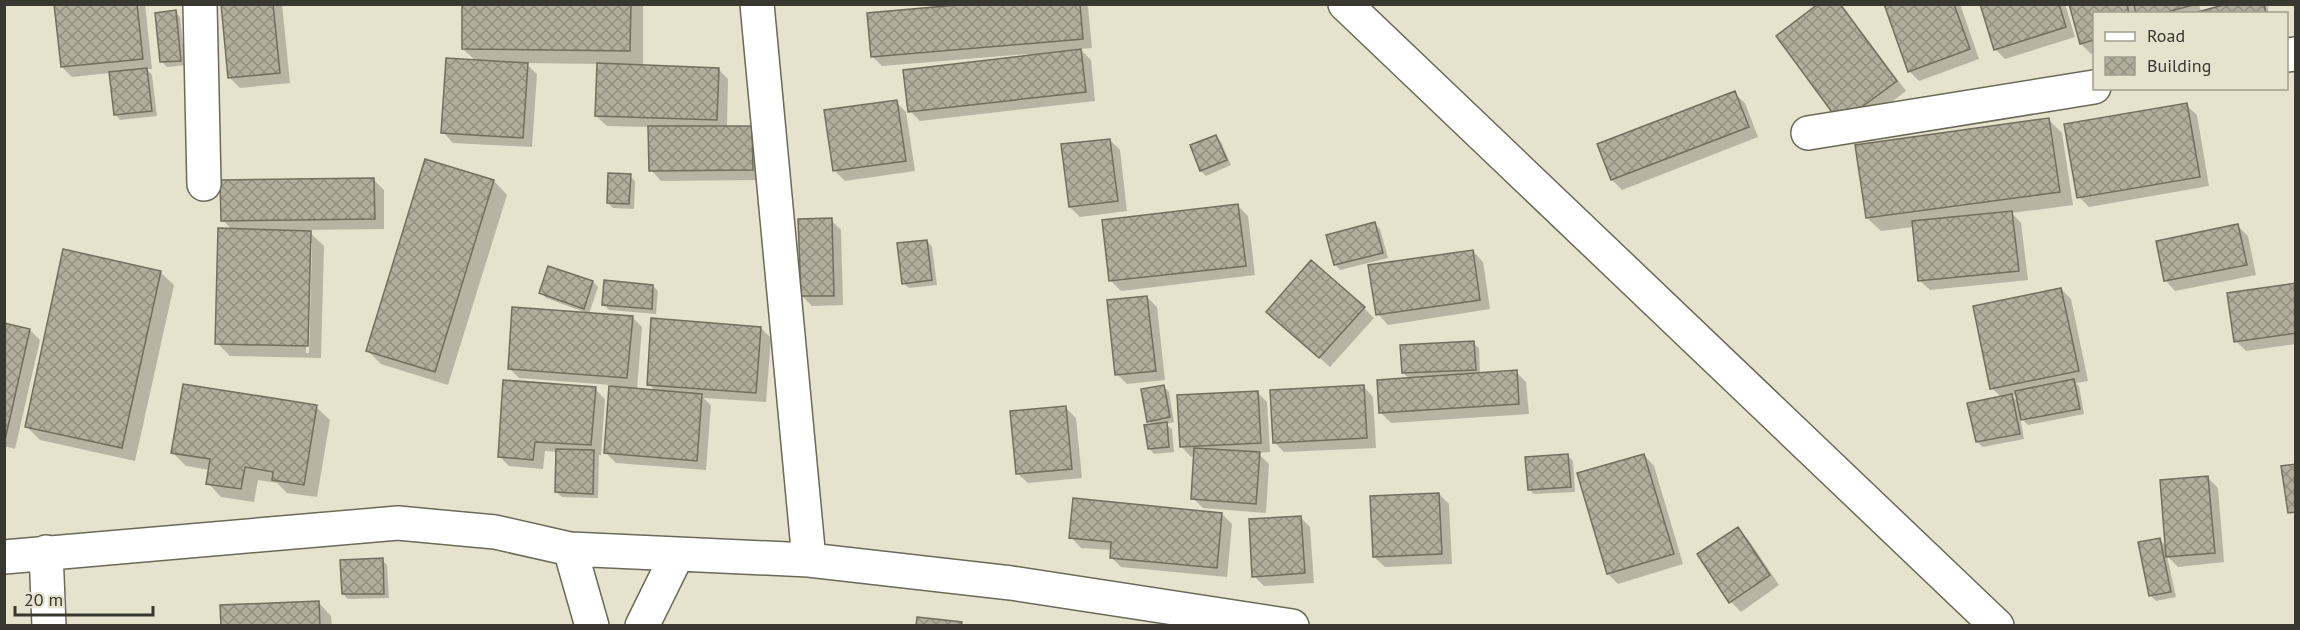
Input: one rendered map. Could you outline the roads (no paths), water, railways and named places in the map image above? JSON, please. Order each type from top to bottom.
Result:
[{"type":"street","points":[[200,4],[204,184]]},
{"type":"street","points":[[757,4],[808,560]]},
{"type":"street","points":[[1345,4],[1997,626]]},
{"type":"street","points":[[1808,134],[2093,87]]},
{"type":"street","points":[[4,556],[398,523],[495,532],[570,549],[808,560],[1011,583],[1292,626]]},
{"type":"street","points":[[570,549],[592,626]]},
{"type":"street","points":[[45,552],[49,626]]},
{"type":"street","points":[[642,626],[677,555]]}]
